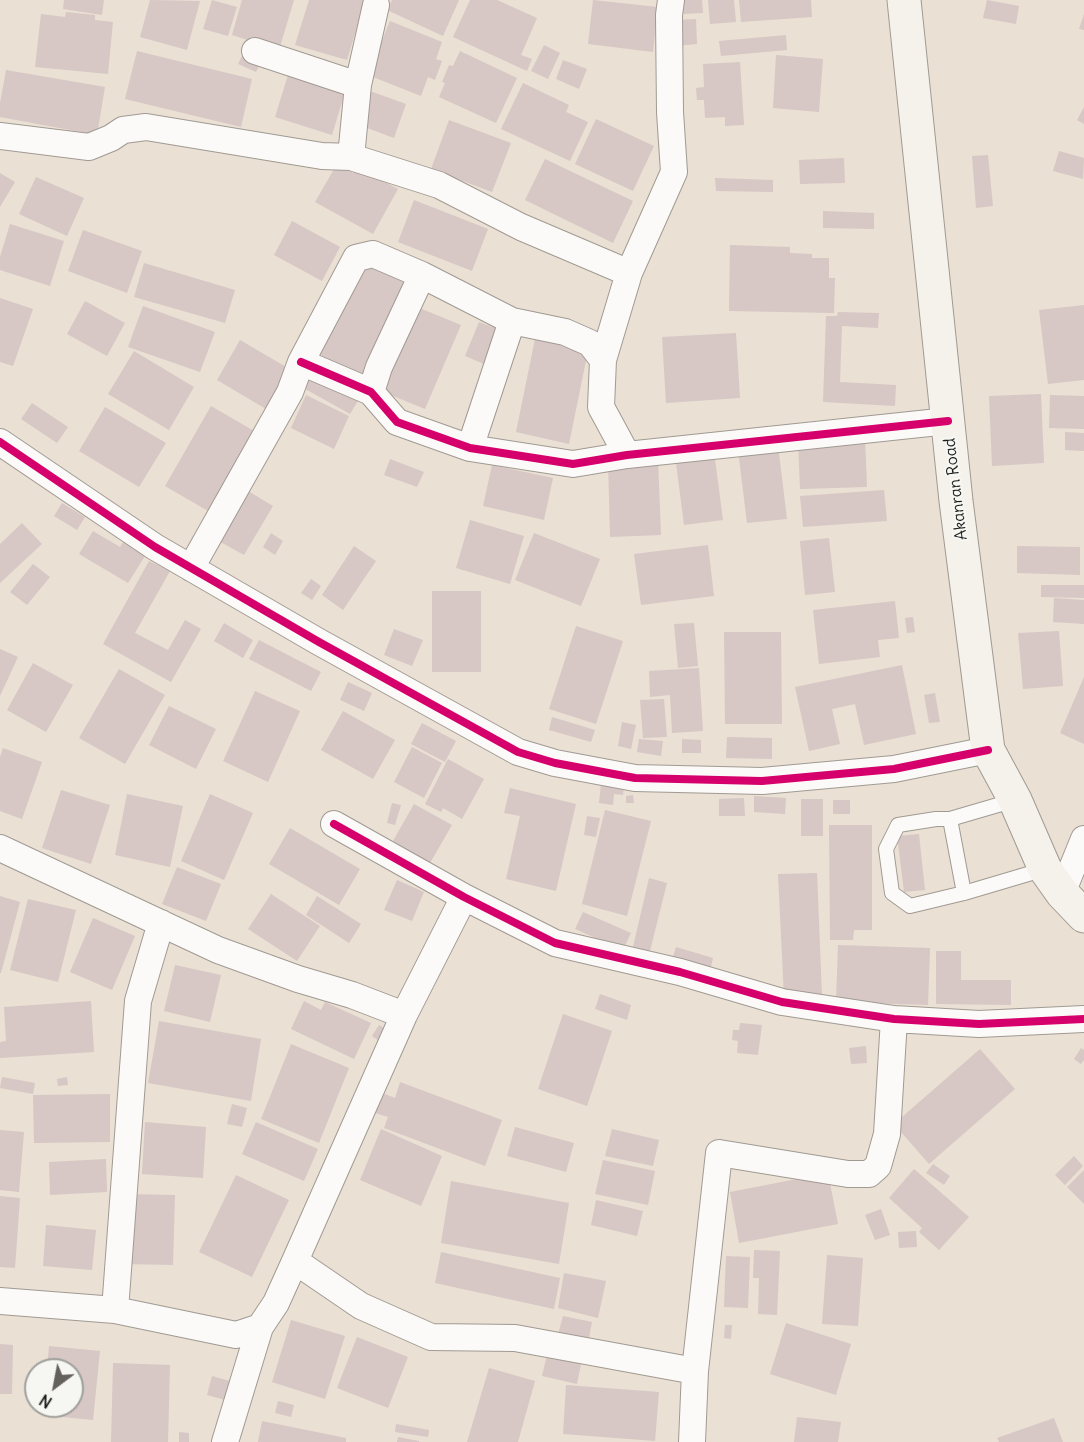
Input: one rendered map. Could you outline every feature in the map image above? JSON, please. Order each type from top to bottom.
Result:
[{"type":"main road","name":"Akanran Road","points":[[904,0],[956,501],[988,750],[1054,881],[1084,916]]},
{"type":"street","points":[[627,455],[601,407],[603,360],[629,273],[674,172],[670,111],[669,15],[671,0]]},
{"type":"street","points":[[351,157],[358,85],[376,5]]},
{"type":"street","points":[[255,51],[358,85]]},
{"type":"street","points":[[0,136],[89,147],[123,130],[146,127],[322,156],[351,157],[439,185],[520,227],[629,273]]},
{"type":"street","points":[[191,568],[290,392],[301,362],[356,258],[373,254],[422,275],[512,321],[565,332],[591,343],[603,360]]},
{"type":"street","points":[[371,392],[422,275]]},
{"type":"street","points":[[470,448],[512,321]]},
{"type":"street","points":[[301,362],[371,392],[397,422],[470,448],[573,464],[627,455],[948,421]]},
{"type":"street","points":[[0,442],[155,547],[319,642],[518,752],[555,763],[635,778],[762,781],[894,769],[988,750]]},
{"type":"street","points":[[334,824],[464,897],[555,943],[680,972],[782,1002],[894,1019],[979,1024],[1084,1019]]},
{"type":"street","points":[[1054,881],[1084,839]]},
{"type":"street","points":[[0,848],[218,950],[404,1015]]},
{"type":"street","points":[[225,1442],[260,1327],[276,1303],[404,1015],[464,897]]},
{"type":"street","points":[[115,1310],[138,1001],[161,923]]},
{"type":"street","points":[[692,1442],[695,1371],[719,1153],[848,1174],[869,1174],[878,1166],[888,1134],[894,1019]]},
{"type":"street","points":[[295,1261],[361,1306],[431,1337],[515,1338],[695,1371]]},
{"type":"street","points":[[0,1301],[115,1310],[236,1335],[260,1327]]},
{"type":"lane","points":[[1015,800],[950,819],[898,825],[886,849],[892,893],[910,906],[964,893],[1054,881]]},
{"type":"lane","points":[[950,819],[964,893]]},
{"type":"building","points":[[64,0],[104,0],[102,15],[63,9]]},
{"type":"building","points":[[150,0],[200,1],[187,50],[140,37]]},
{"type":"building","points":[[212,0],[237,7],[228,36],[203,29]]},
{"type":"building","points":[[242,0],[294,0],[279,50],[232,35]]},
{"type":"building","points":[[309,0],[365,0],[347,60],[295,45]]},
{"type":"building","points":[[392,0],[459,0],[443,36],[387,10]]},
{"type":"building","points":[[470,0],[497,0],[537,18],[521,55],[532,59],[527,71],[453,37]]},
{"type":"building","points":[[593,0],[658,7],[653,52],[588,44]]},
{"type":"building","points":[[681,0],[702,0],[703,13],[682,14]]},
{"type":"building","points":[[708,0],[734,0],[736,22],[710,24]]},
{"type":"building","points":[[739,0],[811,0],[812,17],[741,22]]},
{"type":"building","points":[[987,0],[1019,6],[1016,24],[983,18]]},
{"type":"building","points":[[66,12],[95,15],[95,20],[113,22],[108,74],[35,67],[41,14],[65,17]]},
{"type":"building","points":[[1084,14],[1084,30],[1079,29]]},
{"type":"building","points":[[696,19],[697,44],[676,46],[675,20]]},
{"type":"building","points":[[390,21],[442,42],[436,59],[442,61],[435,80],[428,77],[421,96],[368,75]]},
{"type":"building","points":[[786,35],[787,50],[721,56],[719,41]]},
{"type":"building","points":[[544,45],[560,53],[548,79],[531,71]]},
{"type":"building","points":[[137,51],[252,79],[241,127],[125,99]]},
{"type":"building","points":[[460,51],[517,78],[496,123],[439,97],[449,65],[453,66]]},
{"type":"building","points":[[243,54],[261,62],[256,72],[238,64]]},
{"type":"building","points":[[776,55],[823,59],[819,112],[773,108]]},
{"type":"building","points":[[563,60],[587,69],[579,89],[556,79]]},
{"type":"building","points":[[740,62],[744,125],[725,126],[725,117],[705,118],[704,100],[697,100],[696,88],[704,87],[703,64]]},
{"type":"building","points":[[6,70],[105,87],[97,135],[0,117]]},
{"type":"building","points":[[288,75],[345,92],[332,135],[275,117]]},
{"type":"building","points":[[523,83],[569,105],[566,112],[588,122],[570,161],[501,129]]},
{"type":"building","points":[[370,91],[406,104],[394,138],[359,125]]},
{"type":"building","points":[[1084,107],[1084,124],[1077,120]]},
{"type":"building","points":[[596,119],[654,146],[633,191],[575,164]]},
{"type":"building","points":[[449,120],[511,143],[492,192],[431,169]]},
{"type":"building","points":[[1059,151],[1084,158],[1083,179],[1053,171]]},
{"type":"building","points":[[988,155],[993,206],[976,208],[972,156]]},
{"type":"building","points":[[844,158],[845,183],[800,184],[799,160]]},
{"type":"building","points":[[545,159],[633,201],[613,243],[525,200]]},
{"type":"building","points":[[337,164],[353,173],[357,167],[398,189],[373,234],[315,202]]},
{"type":"building","points":[[0,173],[15,182],[0,207]]},
{"type":"building","points":[[36,177],[84,198],[67,236],[19,214]]},
{"type":"building","points":[[715,178],[773,180],[773,192],[716,191]]},
{"type":"building","points":[[414,200],[488,229],[472,271],[398,242]]},
{"type":"building","points":[[823,211],[874,213],[874,229],[823,228]]},
{"type":"building","points":[[292,221],[340,247],[322,281],[274,255]]},
{"type":"building","points":[[10,224],[64,241],[50,286],[0,270],[0,257]]},
{"type":"building","points":[[83,230],[142,251],[127,293],[68,271]]},
{"type":"building","points":[[730,245],[790,247],[790,253],[812,254],[812,258],[829,258],[829,278],[835,278],[834,313],[729,311]]},
{"type":"building","points":[[370,262],[414,287],[361,378],[317,353]]},
{"type":"building","points":[[144,263],[235,290],[225,323],[134,297]]},
{"type":"building","points":[[0,298],[33,309],[13,366],[0,362]]},
{"type":"building","points":[[85,301],[125,323],[107,356],[67,334]]},
{"type":"building","points":[[1084,305],[1084,380],[1048,384],[1039,310]]},
{"type":"building","points":[[143,306],[215,332],[200,372],[128,347]]},
{"type":"building","points":[[417,307],[461,325],[425,409],[381,391]]},
{"type":"building","points":[[838,312],[879,313],[878,328],[842,326],[840,382],[896,385],[895,406],[823,402],[826,316],[837,316]]},
{"type":"building","points":[[479,322],[498,329],[484,364],[465,356]]},
{"type":"building","points":[[736,333],[740,398],[666,403],[662,337]]},
{"type":"building","points":[[536,334],[589,346],[569,444],[516,432]]},
{"type":"building","points":[[240,340],[293,371],[271,412],[217,380]]},
{"type":"building","points":[[134,351],[194,387],[169,430],[108,394]]},
{"type":"building","points":[[310,368],[361,396],[350,414],[300,386]]},
{"type":"building","points":[[1041,394],[1044,463],[992,466],[989,396]]},
{"type":"building","points":[[306,395],[349,416],[334,449],[291,428]]},
{"type":"building","points":[[1050,395],[1084,396],[1084,429],[1049,428]]},
{"type":"building","points":[[32,403],[68,427],[57,443],[21,419]]},
{"type":"building","points":[[211,406],[254,431],[208,511],[165,486]]},
{"type":"building","points":[[105,407],[166,443],[139,487],[79,451]]},
{"type":"building","points":[[1065,432],[1084,433],[1084,451],[1065,450]]},
{"type":"building","points":[[865,438],[867,487],[800,489],[798,440]]},
{"type":"building","points":[[778,445],[787,519],[747,523],[738,450]]},
{"type":"building","points":[[390,459],[424,472],[417,487],[384,475]]},
{"type":"building","points":[[658,459],[661,535],[610,537],[608,460]]},
{"type":"building","points":[[715,459],[723,520],[684,525],[676,463]]},
{"type":"building","points":[[492,465],[553,478],[544,520],[483,506]]},
{"type":"building","points":[[245,489],[273,506],[244,555],[215,539]]},
{"type":"building","points":[[884,490],[887,521],[803,527],[800,496]]},
{"type":"building","points":[[62,503],[85,517],[77,530],[54,516]]},
{"type":"building","points":[[470,520],[524,536],[510,584],[456,568]]},
{"type":"building","points":[[22,523],[42,544],[0,583],[0,544]]},
{"type":"building","points":[[93,531],[120,547],[123,542],[145,556],[128,583],[79,554]]},
{"type":"building","points":[[271,533],[283,541],[275,555],[263,547]]},
{"type":"building","points":[[534,533],[600,559],[581,606],[515,580]]},
{"type":"building","points":[[829,538],[835,592],[805,595],[800,541]]},
{"type":"building","points":[[708,545],[714,596],[641,605],[634,554]]},
{"type":"building","points":[[354,546],[376,561],[343,610],[322,595]]},
{"type":"building","points":[[1017,546],[1080,547],[1080,575],[1017,573]]},
{"type":"building","points":[[149,561],[170,571],[135,633],[168,650],[185,620],[201,629],[171,682],[103,644]]},
{"type":"building","points":[[33,564],[50,577],[27,605],[10,592]]},
{"type":"building","points":[[311,579],[321,586],[312,600],[301,593]]},
{"type":"building","points":[[1041,585],[1084,585],[1084,598],[1041,597]]},
{"type":"building","points":[[432,591],[481,591],[481,672],[432,672]]},
{"type":"building","points":[[1054,598],[1084,600],[1084,624],[1053,622]]},
{"type":"building","points":[[895,601],[899,638],[878,640],[880,657],[819,664],[813,610]]},
{"type":"building","points":[[913,617],[915,632],[907,633],[905,618]]},
{"type":"building","points":[[224,623],[253,640],[243,658],[214,641]]},
{"type":"building","points":[[694,623],[698,666],[678,668],[674,624]]},
{"type":"building","points":[[576,626],[623,641],[596,724],[549,709]]},
{"type":"building","points":[[394,629],[423,640],[412,666],[384,655]]},
{"type":"building","points":[[1059,631],[1063,686],[1023,689],[1018,633]]},
{"type":"building","points":[[724,632],[781,632],[782,724],[725,724]]},
{"type":"building","points":[[259,640],[321,672],[311,691],[249,659]]},
{"type":"building","points":[[0,649],[18,657],[0,696]]},
{"type":"building","points":[[33,663],[73,685],[46,732],[7,710]]},
{"type":"building","points":[[902,665],[916,734],[864,745],[855,704],[832,709],[840,744],[809,751],[795,687]]},
{"type":"building","points":[[699,668],[703,731],[672,733],[670,695],[650,697],[649,671]]},
{"type":"building","points":[[119,669],[165,695],[125,764],[79,738]]},
{"type":"building","points":[[1084,677],[1084,744],[1060,733]]},
{"type":"building","points":[[348,682],[372,693],[364,711],[340,700]]},
{"type":"building","points":[[255,691],[300,711],[268,782],[223,761]]},
{"type":"building","points":[[935,693],[940,722],[929,723],[924,695]]},
{"type":"building","points":[[664,699],[667,737],[643,738],[640,700]]},
{"type":"building","points":[[169,706],[216,729],[196,769],[149,745]]},
{"type":"building","points":[[343,711],[395,740],[373,779],[321,750]]},
{"type":"building","points":[[552,717],[595,730],[591,742],[549,730]]},
{"type":"building","points":[[622,722],[636,725],[631,749],[618,746]]},
{"type":"building","points":[[422,723],[456,741],[445,762],[411,744]]},
{"type":"building","points":[[727,737],[772,738],[772,759],[726,758]]},
{"type":"building","points":[[639,739],[663,741],[661,756],[637,752]]},
{"type":"building","points":[[682,739],[701,740],[701,753],[682,753]]},
{"type":"building","points":[[412,747],[442,763],[424,798],[394,782]]},
{"type":"building","points":[[3,748],[42,762],[22,819],[0,811],[0,757]]},
{"type":"building","points":[[448,759],[484,779],[462,819],[443,808],[441,812],[425,804]]},
{"type":"building","points":[[601,784],[624,787],[623,795],[614,794],[613,805],[599,803]]},
{"type":"building","points":[[510,788],[576,804],[556,891],[506,879],[520,816],[504,813]]},
{"type":"building","points":[[61,790],[110,805],[91,864],[42,848]]},
{"type":"building","points":[[127,794],[183,806],[170,867],[115,855]]},
{"type":"building","points":[[210,794],[253,813],[224,880],[181,861]]},
{"type":"building","points":[[633,795],[634,803],[626,803],[626,796]]},
{"type":"building","points":[[754,796],[786,798],[785,814],[754,812]]},
{"type":"building","points":[[744,798],[745,816],[719,816],[719,799]]},
{"type":"building","points":[[801,799],[823,799],[823,836],[801,836]]},
{"type":"building","points":[[833,800],[850,800],[850,814],[833,814]]},
{"type":"building","points":[[392,803],[401,805],[395,825],[387,823]]},
{"type":"building","points":[[414,804],[452,825],[430,863],[393,841]]},
{"type":"building","points":[[605,810],[651,821],[627,916],[582,904]]},
{"type":"building","points":[[587,816],[600,818],[596,837],[584,835]]},
{"type":"building","points":[[829,825],[872,825],[872,930],[854,930],[853,940],[830,940]]},
{"type":"building","points":[[290,828],[360,869],[339,905],[269,864]]},
{"type":"building","points":[[919,834],[925,890],[904,892],[897,836]]},
{"type":"building","points":[[177,867],[221,884],[206,921],[162,904]]},
{"type":"building","points":[[817,873],[822,995],[784,997],[778,874]]},
{"type":"building","points":[[649,878],[667,883],[650,951],[633,947]]},
{"type":"building","points":[[397,880],[424,892],[412,921],[384,910]]},
{"type":"building","points":[[271,894],[320,926],[297,961],[248,929]]},
{"type":"building","points":[[0,896],[20,902],[1,973],[0,973]]},
{"type":"building","points":[[317,896],[361,924],[349,943],[306,915]]},
{"type":"building","points":[[28,899],[76,910],[58,982],[10,970]]},
{"type":"building","points":[[583,912],[631,933],[623,950],[575,929]]},
{"type":"building","points":[[93,918],[135,936],[112,990],[70,972]]},
{"type":"building","points":[[838,945],[930,948],[928,1005],[836,1002]]},
{"type":"building","points":[[676,947],[713,958],[710,971],[672,960]]},
{"type":"building","points":[[936,951],[961,951],[961,980],[1011,980],[1011,1005],[936,1004]]},
{"type":"building","points":[[175,965],[221,975],[210,1022],[164,1011]]},
{"type":"building","points":[[600,994],[631,1005],[627,1020],[595,1009]]},
{"type":"building","points":[[91,1001],[94,1052],[0,1058],[0,1042],[6,1041],[4,1007]]},
{"type":"building","points":[[304,1001],[321,1010],[325,1002],[371,1023],[354,1059],[291,1029]]},
{"type":"building","points":[[563,1014],[612,1031],[587,1106],[538,1089]]},
{"type":"building","points":[[159,1021],[261,1039],[251,1101],[148,1083]]},
{"type":"building","points":[[740,1023],[762,1025],[758,1055],[737,1053],[738,1041],[732,1040],[733,1030],[739,1030]]},
{"type":"building","points":[[379,1025],[386,1029],[379,1041],[372,1036]]},
{"type":"building","points":[[291,1044],[349,1068],[319,1143],[261,1119]]},
{"type":"building","points":[[866,1046],[867,1063],[851,1064],[849,1048]]},
{"type":"building","points":[[1081,1048],[1084,1050],[1084,1060],[1081,1064],[1074,1059]]},
{"type":"building","points":[[980,1049],[1015,1089],[929,1164],[894,1124]]},
{"type":"building","points":[[2,1077],[35,1083],[33,1094],[0,1088]]},
{"type":"building","points":[[67,1077],[68,1085],[58,1086],[57,1079]]},
{"type":"building","points":[[400,1082],[502,1120],[485,1166],[384,1128],[388,1117],[372,1112],[380,1092],[395,1098]]},
{"type":"building","points":[[110,1094],[110,1142],[34,1143],[33,1095]]},
{"type":"building","points":[[232,1104],[247,1108],[242,1127],[227,1124]]},
{"type":"building","points":[[145,1122],[206,1127],[203,1178],[142,1174]]},
{"type":"building","points":[[256,1122],[318,1149],[304,1181],[242,1154]]},
{"type":"building","points":[[515,1127],[574,1143],[566,1172],[507,1156]]},
{"type":"building","points":[[381,1129],[442,1156],[421,1206],[360,1180]]},
{"type":"building","points":[[612,1129],[659,1140],[653,1166],[605,1156]]},
{"type":"building","points":[[0,1130],[24,1132],[19,1192],[0,1190]]},
{"type":"building","points":[[1074,1156],[1083,1166],[1065,1185],[1055,1175]]},
{"type":"building","points":[[106,1159],[107,1192],[50,1195],[49,1162]]},
{"type":"building","points":[[603,1160],[655,1171],[648,1205],[595,1194]]},
{"type":"building","points":[[933,1164],[950,1176],[944,1185],[926,1173]]},
{"type":"building","points":[[914,1169],[969,1217],[939,1250],[919,1232],[922,1228],[889,1198]]},
{"type":"building","points":[[1084,1170],[1084,1204],[1067,1187]]},
{"type":"building","points":[[828,1173],[838,1224],[739,1243],[730,1192]]},
{"type":"building","points":[[236,1175],[289,1200],[252,1277],[199,1252]]},
{"type":"building","points":[[451,1181],[569,1203],[559,1264],[441,1243]]},
{"type":"building","points":[[126,1194],[175,1195],[173,1265],[124,1264]]},
{"type":"building","points":[[0,1196],[20,1198],[15,1268],[0,1267]]},
{"type":"building","points":[[596,1200],[643,1211],[637,1236],[591,1225]]},
{"type":"building","points":[[881,1209],[890,1235],[875,1240],[865,1215]]},
{"type":"building","points":[[46,1225],[96,1230],[92,1270],[43,1266]]},
{"type":"building","points":[[916,1231],[917,1247],[899,1248],[898,1232]]},
{"type":"building","points":[[754,1250],[780,1251],[777,1315],[758,1314],[759,1278],[753,1278]]},
{"type":"building","points":[[441,1252],[560,1278],[554,1309],[435,1283]]},
{"type":"building","points":[[827,1255],[863,1258],[858,1326],[822,1324]]},
{"type":"building","points":[[726,1256],[750,1257],[748,1308],[724,1307]]},
{"type":"building","points":[[564,1273],[606,1281],[598,1318],[558,1308]]},
{"type":"building","points":[[563,1316],[592,1322],[587,1349],[556,1342]]},
{"type":"building","points":[[291,1320],[345,1336],[325,1399],[272,1382]]},
{"type":"building","points":[[786,1323],[851,1344],[836,1395],[770,1374]]},
{"type":"building","points":[[725,1325],[732,1325],[731,1339],[724,1338]]},
{"type":"building","points":[[357,1337],[408,1357],[388,1408],[337,1388]]},
{"type":"building","points":[[0,1344],[13,1345],[12,1394],[0,1394]]},
{"type":"building","points":[[49,1346],[100,1351],[93,1420],[73,1418],[84,1418],[84,1358],[48,1358]]},
{"type":"building","points":[[548,1351],[582,1359],[577,1384],[542,1376]]},
{"type":"building","points":[[113,1363],[170,1365],[168,1442],[111,1442]]},
{"type":"building","points":[[489,1368],[535,1381],[518,1442],[467,1442]]},
{"type":"building","points":[[212,1376],[230,1381],[225,1400],[207,1395]]},
{"type":"building","points":[[566,1385],[659,1392],[655,1441],[563,1434]]},
{"type":"building","points":[[278,1401],[294,1405],[291,1417],[275,1413]]},
{"type":"building","points":[[797,1417],[841,1422],[838,1442],[794,1442]]},
{"type":"building","points":[[1054,1418],[1063,1442],[999,1442],[997,1438]]},
{"type":"building","points":[[262,1421],[346,1438],[346,1442],[258,1442]]},
{"type":"building","points":[[396,1424],[429,1430],[428,1437],[395,1432]]},
{"type":"building","points":[[179,1432],[189,1433],[189,1442],[179,1442]]},
{"type":"building","points":[[398,1437],[419,1441],[419,1442],[397,1442]]},
{"type":"cycle path","points":[[301,362],[371,392],[397,422],[470,448],[573,464],[627,455],[948,421]]},
{"type":"cycle path","points":[[0,442],[155,547],[319,642],[518,752],[555,763],[635,778],[762,781],[894,769],[988,750]]},
{"type":"cycle path","points":[[334,824],[464,897],[555,943],[680,972],[782,1002],[894,1019],[979,1024],[1084,1019]]}]
